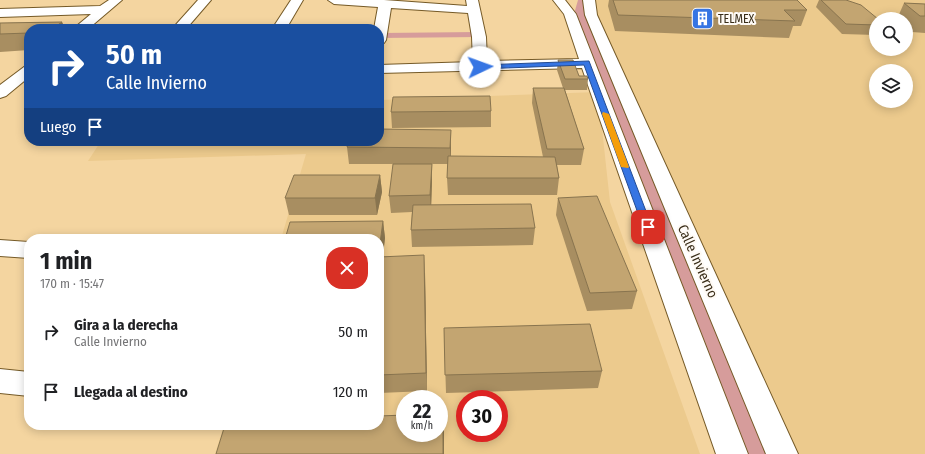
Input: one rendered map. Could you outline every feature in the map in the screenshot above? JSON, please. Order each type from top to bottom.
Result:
[{"type":"street","points":[[86,24],[116,0]]},
{"type":"street","points":[[183,24],[205,0]]},
{"type":"street","points":[[282,24],[297,0]]},
{"type":"street","points":[[334,0],[385,4],[472,5],[479,37],[480,67]]},
{"type":"street","points":[[560,0],[570,14],[732,454]]},
{"type":"street","points":[[570,14],[574,0]]},
{"type":"street","name":"Calle Invierno","points":[[589,0],[591,15],[782,454]]},
{"type":"street","points":[[382,24],[385,4]]},
{"type":"street","points":[[0,13],[104,10]]},
{"type":"street","points":[[384,69],[587,63]]},
{"type":"street","points":[[0,93],[22,80]]},
{"type":"street","points":[[0,248],[24,250]]},
{"type":"street","points":[[0,381],[24,383]]},
{"type":"shaded area","points":[[578,0],[586,0],[774,454],[747,454],[574,14]]},
{"type":"shaded area","points":[[589,0],[925,0],[925,454],[782,454]]},
{"type":"shaded area","points":[[478,32],[479,37],[384,38],[384,33]]},
{"type":"shaded area","points":[[598,92],[610,202],[700,454],[215,454],[222,430],[384,430],[384,234],[282,234],[306,154],[88,161],[98,146],[384,146],[384,100]]},
{"type":"building","points":[[613,0],[797,0],[807,10],[784,10],[795,21],[618,15]]},
{"type":"building","points":[[821,0],[846,0],[861,5],[870,12],[869,25],[846,24]]},
{"type":"building","points":[[904,3],[925,4],[925,16],[920,16]]},
{"type":"building","points":[[62,22],[59,24],[24,24],[24,33],[0,34],[0,23]]},
{"type":"building","points":[[558,60],[573,60],[579,76],[587,76],[588,79],[565,79]]},
{"type":"building","points":[[533,88],[564,88],[584,149],[547,149]]},
{"type":"building","points":[[490,96],[491,111],[391,112],[393,97]]},
{"type":"building","points":[[384,129],[451,130],[450,148],[347,147],[384,146]]},
{"type":"building","points":[[448,156],[555,157],[559,178],[447,178]]},
{"type":"building","points":[[393,164],[432,164],[430,195],[389,196]]},
{"type":"building","points":[[294,175],[380,175],[375,198],[285,198]]},
{"type":"building","points":[[597,196],[637,291],[590,293],[558,198]]},
{"type":"building","points":[[531,204],[535,228],[411,230],[413,205]]},
{"type":"building","points":[[383,221],[381,234],[286,234],[290,222]]},
{"type":"building","points":[[424,255],[426,373],[384,375],[384,257]]},
{"type":"building","points":[[590,324],[602,371],[445,375],[444,328]]},
{"type":"building","points":[[396,415],[396,442],[443,442],[443,454],[216,454],[223,430],[384,430],[384,416]]},
{"type":"slow traffic","points":[[606,114],[625,167]]},
{"type":"place","name":"TELMEX","points":[[703,19]]},
{"type":"route","points":[[480,67],[587,63],[648,227]]}]
